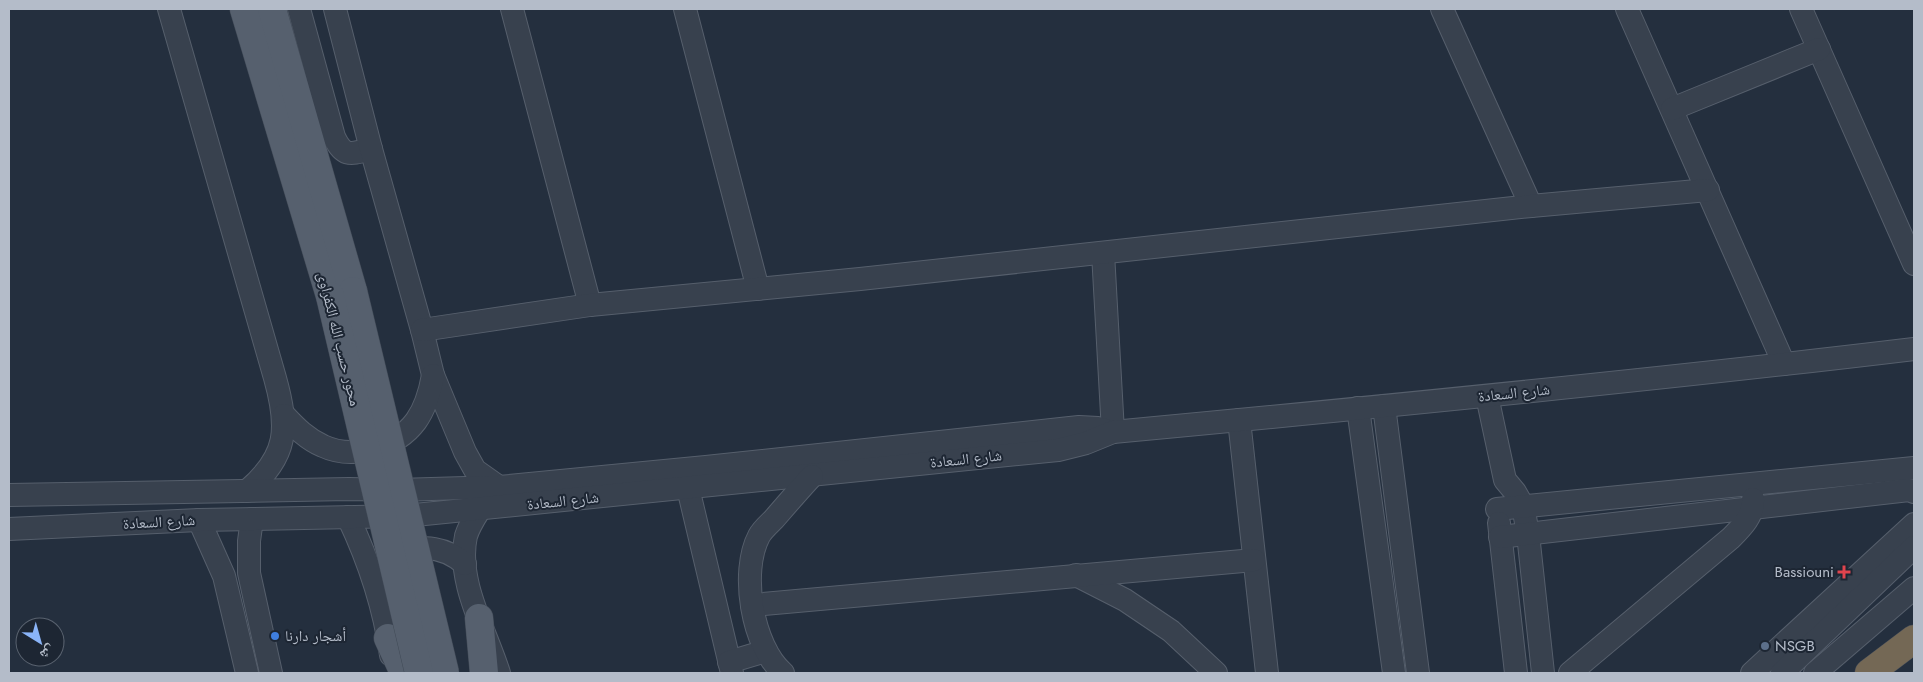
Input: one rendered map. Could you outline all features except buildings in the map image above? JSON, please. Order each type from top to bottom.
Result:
[{"type":"highway","points":[[1869,673],[1914,638]]},
{"type":"main road","name":"محور حسب الله الكفراوى","points":[[244,9],[342,294],[419,673]]},
{"type":"main road","name":"محور حسب الله الكفراوى","points":[[272,9],[342,294],[445,673]]},
{"type":"main road","points":[[479,618],[484,673]]},
{"type":"main road","points":[[388,638],[404,673]]},
{"type":"street","points":[[169,9],[277,384],[284,415],[283,437],[276,458],[264,476],[247,491]]},
{"type":"street","points":[[298,9],[334,137],[343,151],[351,154],[371,149]]},
{"type":"street","points":[[512,9],[590,305]]},
{"type":"street","points":[[685,9],[758,289]]},
{"type":"street","points":[[1442,9],[1531,206]]},
{"type":"street","points":[[1627,9],[1784,364]]},
{"type":"street","points":[[1801,9],[1914,264]]},
{"type":"street","points":[[342,10],[371,149],[433,375],[465,452],[475,470],[500,487]]},
{"type":"street","points":[[1672,109],[1819,49]]},
{"type":"street","points":[[422,330],[590,305],[1103,253],[1531,206],[1708,190]]},
{"type":"street","points":[[1103,253],[1113,432]]},
{"type":"street","name":"شارع السعادة","points":[[9,529],[199,520],[405,516],[480,509],[1058,450],[1086,443],[1113,432],[1487,396],[1914,349]]},
{"type":"street","points":[[284,415],[302,434],[324,447],[348,452],[374,449],[397,439],[416,422],[428,400],[433,375]]},
{"type":"street","points":[[1487,396],[1505,480],[1516,492],[1523,506],[1528,534],[1543,673]]},
{"type":"street","points":[[1384,406],[1418,673]]},
{"type":"street","points":[[1358,408],[1394,673]]},
{"type":"street","points":[[1239,420],[1267,673]]},
{"type":"street","name":"شارع السعادة","points":[[9,494],[349,489],[407,490],[500,487],[1079,427],[1098,428],[1113,432]]},
{"type":"street","points":[[1497,509],[1914,468]]},
{"type":"street","points":[[783,673],[766,651],[758,632],[752,605],[751,566],[759,536],[812,476]]},
{"type":"street","points":[[1505,480],[1497,509],[1516,673]]},
{"type":"street","points":[[1570,673],[1740,529],[1753,508],[1751,483]]},
{"type":"street","points":[[688,488],[730,668],[766,651]]},
{"type":"street","points":[[1500,537],[1909,490],[1914,492]]},
{"type":"street","points":[[480,509],[466,536],[465,564],[479,618],[498,673]]},
{"type":"street","points":[[348,517],[369,564],[376,588],[388,638],[393,673]]},
{"type":"street","points":[[252,519],[248,541],[249,573],[271,673]]},
{"type":"street","points":[[199,520],[224,576],[248,673]]},
{"type":"street","points":[[1782,664],[1914,524]]},
{"type":"street","points":[[1752,673],[1782,664],[1914,547]]},
{"type":"street","points":[[376,588],[380,577],[394,560],[413,550],[435,548],[446,551],[465,564]]},
{"type":"street","points":[[752,605],[1254,560]]},
{"type":"street","points":[[1076,575],[1126,600],[1171,631],[1216,673]]},
{"type":"street","points":[[1815,673],[1914,588]]},
{"type":"place","name":"Bassiouni","points":[[1844,572]]},
{"type":"place","name":"أشجار دارنا","points":[[275,636]]},
{"type":"place","name":"NSGB","points":[[1765,646]]}]
